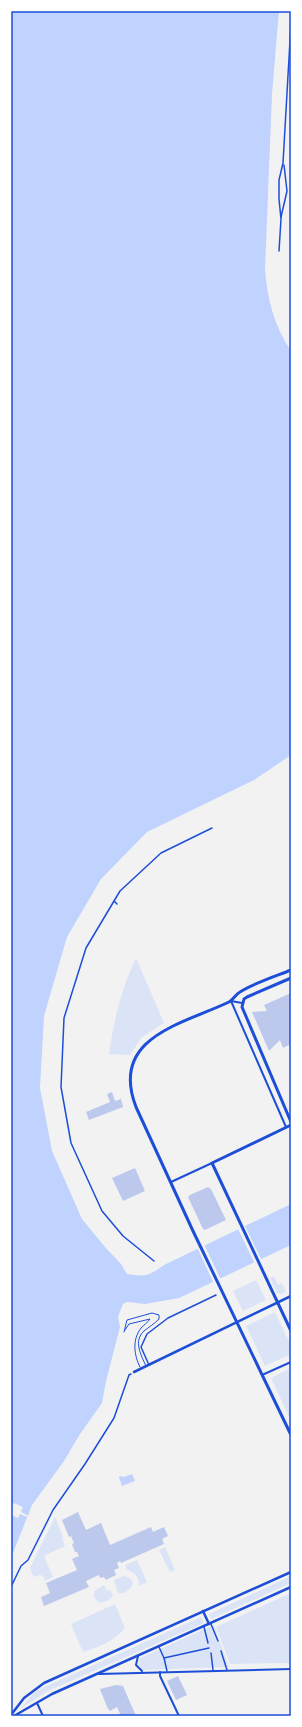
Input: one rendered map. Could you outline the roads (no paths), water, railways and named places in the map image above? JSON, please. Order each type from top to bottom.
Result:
[{"type":"main road","points":[[291,970],[240,992],[231,1001],[161,1032],[142,1047],[133,1063],[130,1076],[134,1100],[193,1231],[291,1435]]},
{"type":"main road","points":[[291,978],[247,997],[242,1003],[243,1012],[291,1122]]},
{"type":"main road","points":[[291,1125],[212,1163],[291,1331]]},
{"type":"main road","points":[[133,1373],[291,1296]]},
{"type":"main road","points":[[11,1715],[31,1692],[44,1683],[291,1572]]},
{"type":"main road","points":[[14,1716],[37,1703],[99,1674],[291,1587]]},
{"type":"main road","points":[[203,1611],[210,1624]]},
{"type":"main road","points":[[19,1704],[19,1710],[24,1711]]},
{"type":"street","points":[[281,219],[279,180],[283,163],[291,23]]},
{"type":"street","points":[[279,251],[281,219],[287,191],[283,163]]},
{"type":"street","points":[[291,264],[291,269]]},
{"type":"street","points":[[154,1261],[122,1236],[102,1211],[71,1143],[61,1087],[64,1018],[86,948],[120,891],[161,853],[212,828]]},
{"type":"street","points":[[114,901],[117,904]]},
{"type":"street","points":[[231,1001],[242,1003]]},
{"type":"street","points":[[231,1001],[286,1127]]},
{"type":"street","points":[[171,1182],[212,1163]]},
{"type":"street","points":[[148,1366],[141,1347],[146,1334],[168,1318],[216,1295]]},
{"type":"street","points":[[262,1375],[291,1362]]},
{"type":"street","points":[[11,1587],[21,1566],[28,1560],[53,1510],[85,1464],[114,1418],[128,1375],[133,1373]]},
{"type":"street","points":[[210,1624],[218,1640]]},
{"type":"street","points":[[204,1627],[208,1643]]},
{"type":"street","points":[[159,1647],[164,1658],[167,1672]]},
{"type":"street","points":[[164,1658],[210,1648]]},
{"type":"street","points":[[222,1651],[227,1670]]},
{"type":"street","points":[[210,1654],[213,1670]]},
{"type":"street","points":[[138,1656],[136,1665],[143,1672]]},
{"type":"street","points":[[99,1674],[291,1669]]},
{"type":"street","points":[[160,1672],[160,1676],[178,1716]]},
{"type":"street","points":[[37,1703],[43,1716]]},
{"type":"lane","points":[[141,1369],[135,1356],[136,1340],[140,1329],[150,1319],[129,1324],[124,1332],[127,1320],[152,1313],[159,1315],[159,1319],[143,1332],[139,1340],[139,1350],[148,1366]]},
{"type":"water","points":[[11,11],[279,11],[272,94],[265,269],[272,312],[280,332],[291,351],[291,755],[254,780],[147,832],[101,879],[67,937],[44,1016],[40,1088],[52,1151],[82,1219],[121,1264],[127,1274],[147,1275],[164,1265],[291,1204],[291,1245],[179,1298],[145,1304],[127,1302],[123,1304],[118,1317],[120,1327],[102,1403],[80,1434],[64,1461],[32,1505],[11,1558]]},
{"type":"water","points":[[132,1474],[135,1481],[122,1486],[119,1477]]}]
